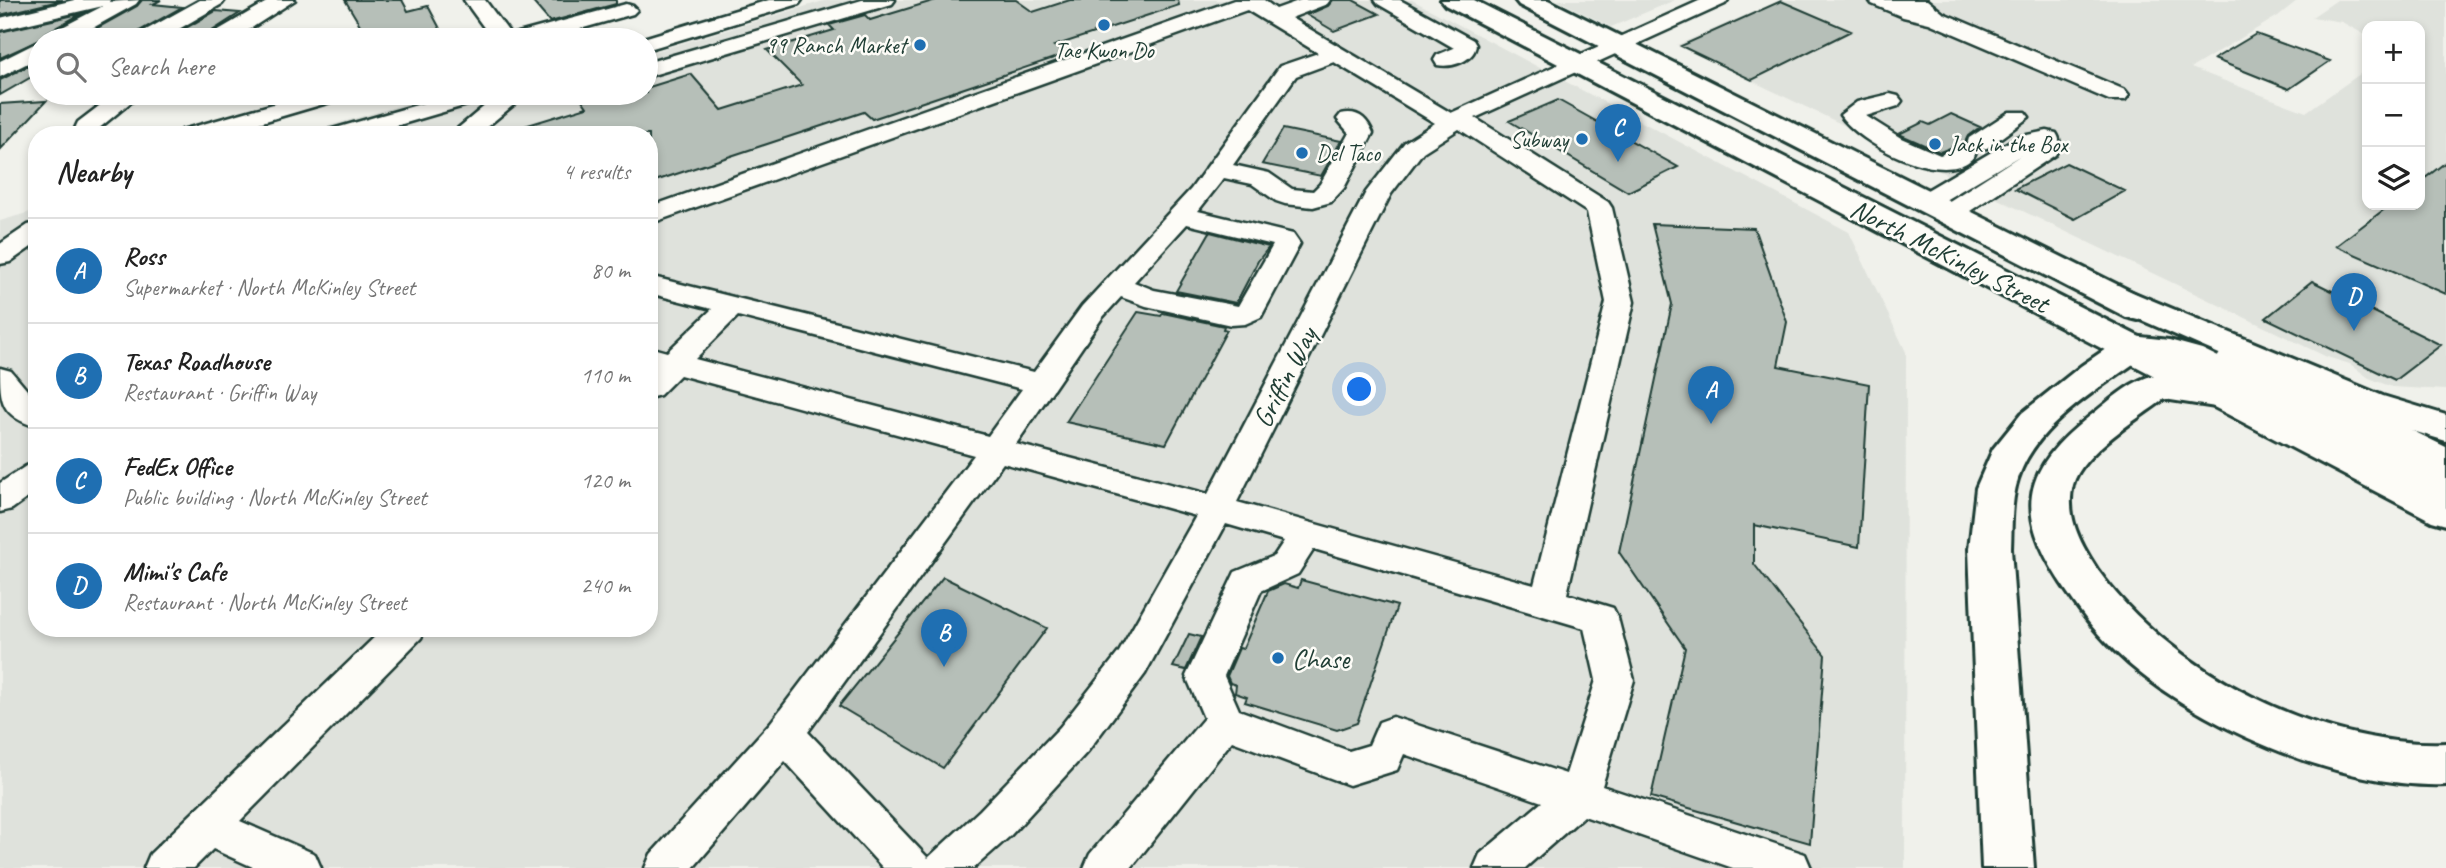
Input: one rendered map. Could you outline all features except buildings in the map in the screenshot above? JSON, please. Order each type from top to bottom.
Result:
[{"type":"main road","name":"North McKinley Street","points":[[1454,0],[2446,510]]},
{"type":"main road","name":"North McKinley Street","points":[[1528,0],[2446,464]]},
{"type":"main road","points":[[2103,291],[2370,405],[2446,428]]},
{"type":"main road","points":[[2008,868],[1990,549],[1992,506],[1999,478],[2008,456],[2023,435],[2105,366],[2132,348],[2168,352],[2189,357],[2446,486]]},
{"type":"main road","points":[[2222,395],[2163,386],[2152,389],[2069,456],[2054,481],[2049,505],[2056,537],[2080,580],[2110,617],[2150,654],[2205,694],[2314,743],[2365,757],[2446,764]]},
{"type":"street","points":[[0,24],[100,0]]},
{"type":"street","points":[[77,28],[129,0]]},
{"type":"street","points":[[166,28],[215,0]]},
{"type":"street","points":[[238,28],[285,0]]},
{"type":"street","points":[[474,0],[495,28]]},
{"type":"street","points":[[658,39],[792,0]]},
{"type":"street","points":[[658,65],[886,0]]},
{"type":"street","points":[[1274,17],[1320,0]]},
{"type":"street","points":[[1385,0],[1465,45],[1464,51],[1445,61]]},
{"type":"street","name":"Griffin Way","points":[[944,868],[995,823],[1074,739],[1132,663],[1217,509],[1378,192],[1414,146],[1455,121],[1574,62],[1718,0]]},
{"type":"street","points":[[1879,0],[1910,13],[1935,18],[2117,95]]},
{"type":"street","points":[[1908,0],[1923,6],[1935,18]]},
{"type":"street","points":[[658,213],[1240,2],[1274,17],[1600,208],[1619,297],[1547,603]]},
{"type":"street","points":[[561,28],[626,10]]},
{"type":"street","points":[[717,22],[738,41]]},
{"type":"street","points":[[666,868],[785,734],[995,450],[1092,313],[1181,215],[1218,169],[1288,71],[1335,54]]},
{"type":"street","points":[[0,70],[28,55]]},
{"type":"street","points":[[1890,101],[1871,105],[1852,115],[1855,121],[1872,132],[1935,162],[1954,160],[2017,117]]},
{"type":"street","points":[[87,126],[109,105]]},
{"type":"street","points":[[222,126],[295,105]]},
{"type":"street","points":[[369,126],[442,105]]},
{"type":"street","points":[[473,126],[497,105]]},
{"type":"street","points":[[1218,169],[1260,178],[1285,195],[1313,199],[1322,197],[1331,188],[1361,133],[1358,125],[1349,119]]},
{"type":"street","points":[[1118,286],[1146,297],[1231,316],[1245,315],[1251,311],[1287,244],[1284,240],[1181,215]]},
{"type":"street","points":[[0,241],[28,233]]},
{"type":"street","points":[[0,256],[28,237]]},
{"type":"street","points":[[658,286],[1042,384]]},
{"type":"street","points":[[662,360],[731,306]]},
{"type":"street","points":[[662,360],[1217,509],[1600,618],[1615,680],[1578,795],[1494,868]]},
{"type":"street","points":[[0,378],[21,407],[28,411]]},
{"type":"street","points":[[0,500],[28,480]]},
{"type":"street","points":[[1306,534],[1286,565],[1247,582],[1205,676],[1225,721],[1349,768],[1383,758],[1393,734],[1790,868]]},
{"type":"street","points":[[165,868],[399,637]]},
{"type":"street","points":[[1105,868],[1225,721]]},
{"type":"street","points":[[785,734],[911,868]]},
{"type":"street","points":[[209,827],[300,868]]},
{"type":"shaded area","points":[[827,0],[1412,0],[1849,232],[1906,352],[1905,868],[0,868],[0,221],[28,213],[28,637],[658,637],[658,126],[328,126],[401,105],[658,105],[658,50]]},
{"type":"shaded area","points":[[1557,0],[1675,0],[1611,27]]},
{"type":"shaded area","points":[[1781,0],[2298,0],[2278,16],[2191,68],[2306,112],[2362,73],[2362,210],[2425,210],[2425,21],[2362,21],[2362,33],[2342,22],[2312,17],[2337,0],[2446,0],[2446,390],[2392,387],[2369,378],[2350,364],[2327,357],[1677,45]]},
{"type":"place","name":"Tae Kwon Do","points":[[1104,25]]},
{"type":"place","name":"99 Ranch Market","points":[[920,45]]},
{"type":"place","name":"Subway","points":[[1582,139]]},
{"type":"place","name":"Jack in the Box","points":[[1935,144]]},
{"type":"place","name":"Del Taco","points":[[1302,153]]},
{"type":"place","name":"FedEx Office","points":[[1618,162]]},
{"type":"place","name":"Mimi's Cafe","points":[[2354,331]]},
{"type":"place","name":"Ross","points":[[1711,424]]},
{"type":"place","name":"Chase","points":[[1278,658]]},
{"type":"place","name":"Texas Roadhouse","points":[[944,667]]}]
